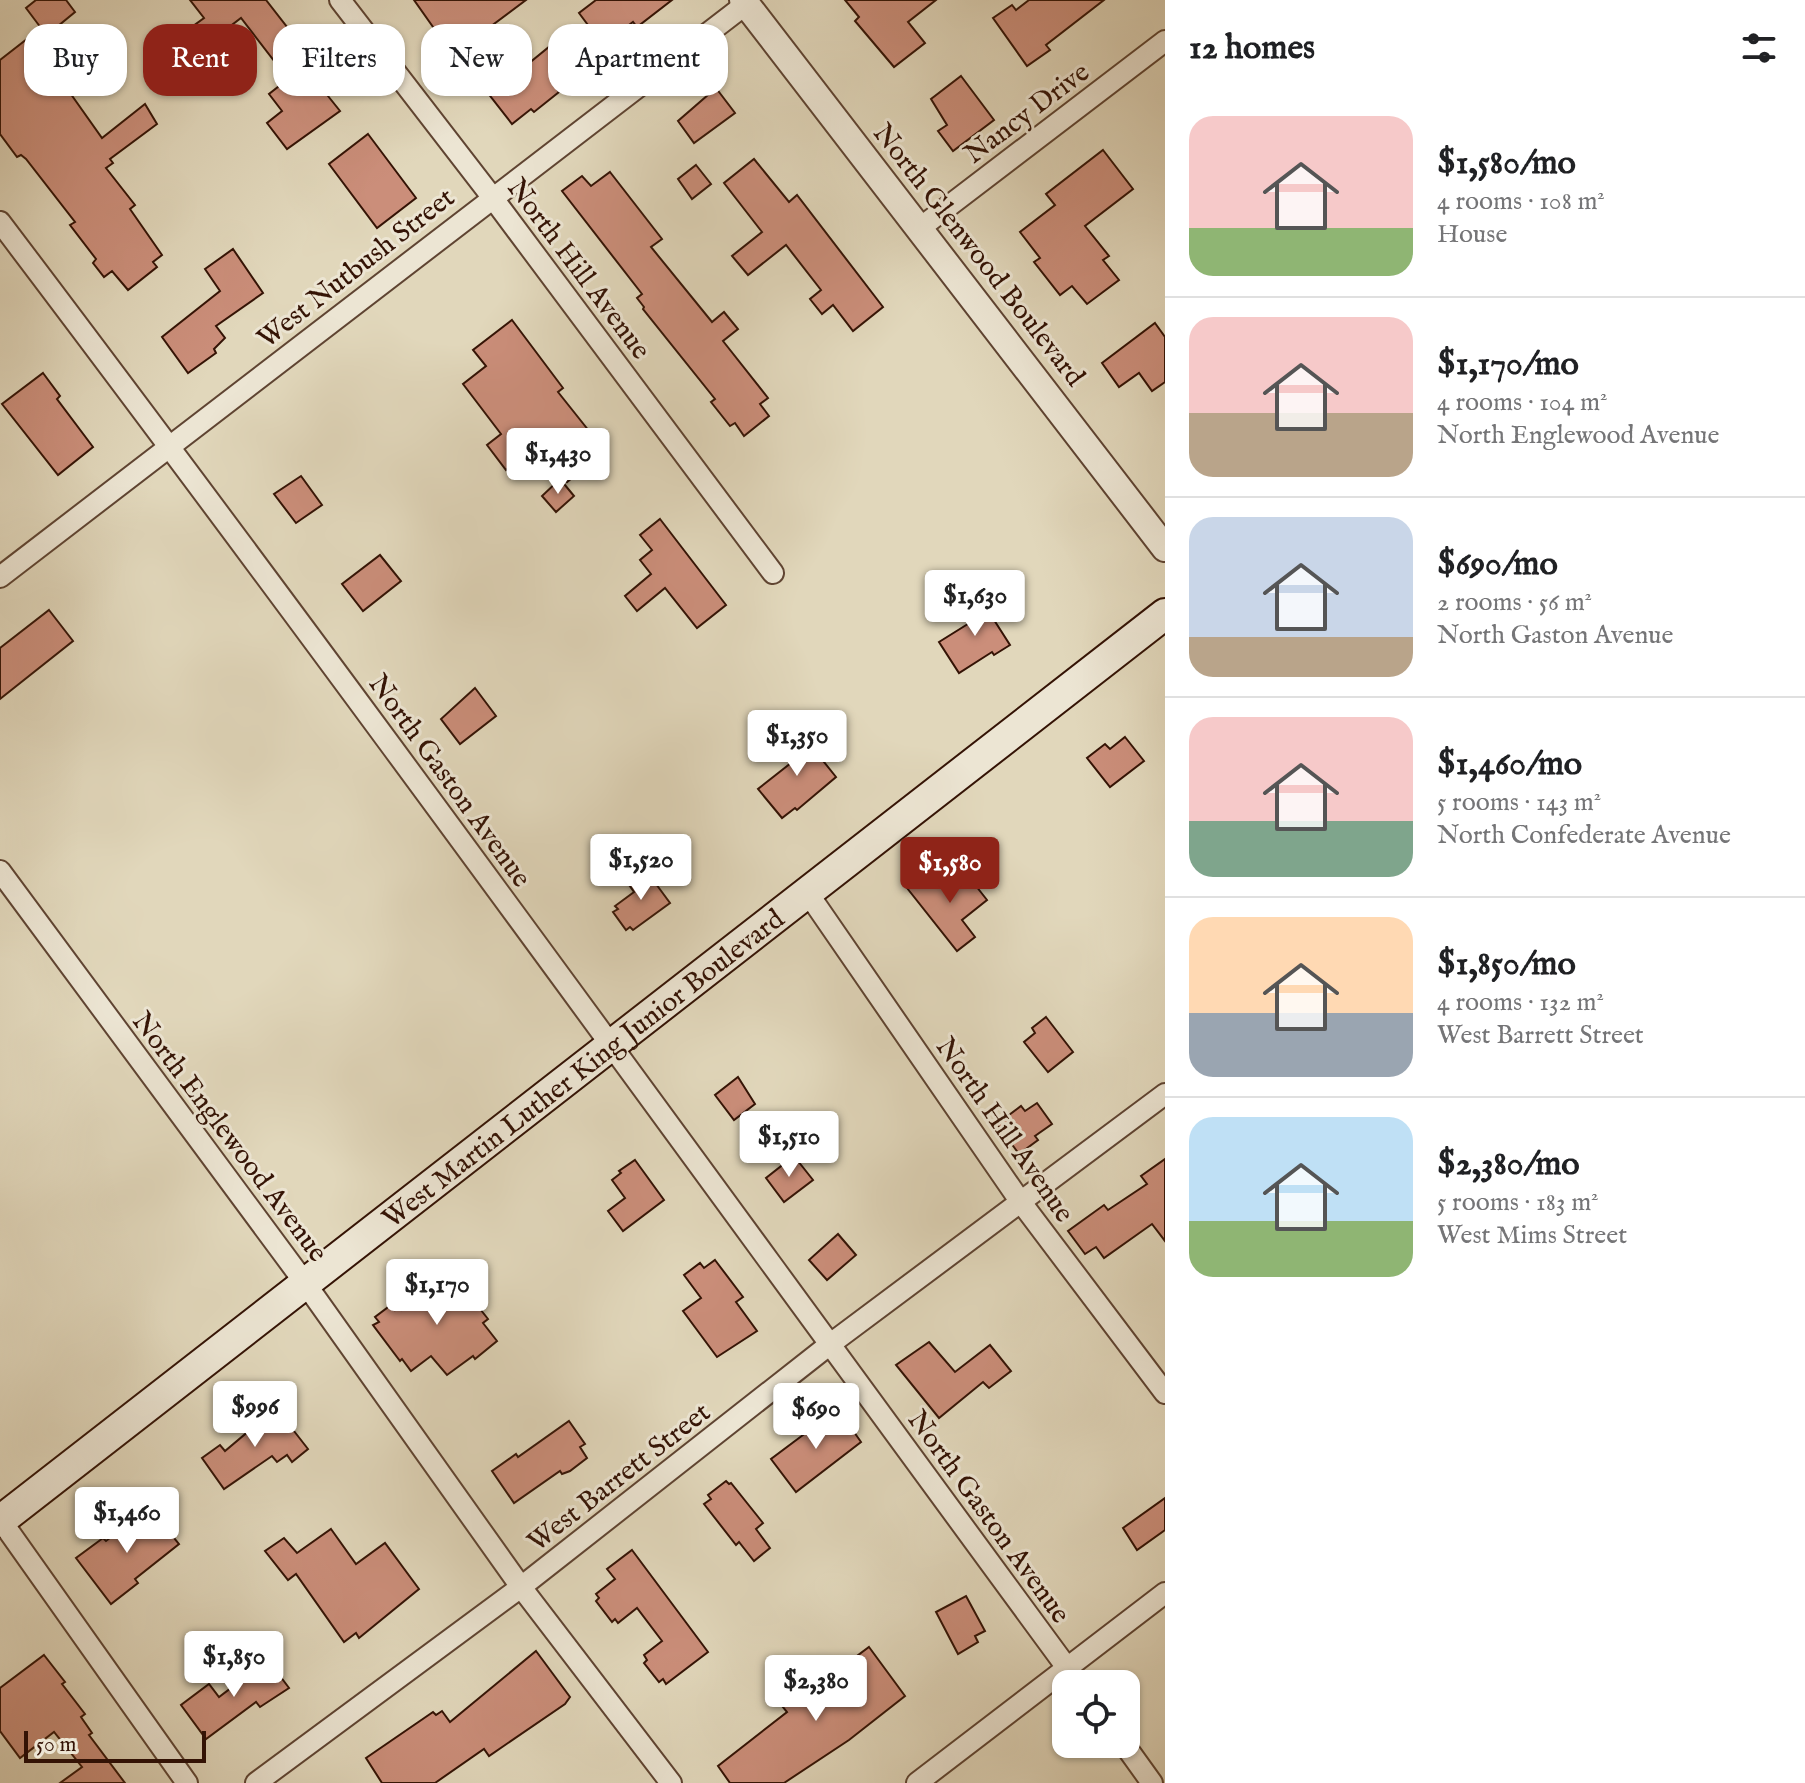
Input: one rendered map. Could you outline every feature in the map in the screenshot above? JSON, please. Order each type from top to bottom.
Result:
[{"type":"main road","name":"West Martin Luther King Junior Boulevard","points":[[0,1520],[1165,614]]},
{"type":"street","name":"North Hill Avenue","points":[[340,0],[492,197],[773,573]]},
{"type":"street","name":"West Nutbush Street","points":[[0,577],[745,2]]},
{"type":"street","name":"North Glenwood Boulevard","points":[[745,2],[1165,548]]},
{"type":"street","name":"Nancy Drive","points":[[920,228],[1165,41]]},
{"type":"street","name":"North Gaston Avenue","points":[[0,222],[612,1045],[1069,1670]]},
{"type":"street","name":"North Englewood Avenue","points":[[0,871],[305,1283],[521,1587],[671,1783]]},
{"type":"street","name":"North Hill Avenue","points":[[807,892],[1020,1201],[1165,1393]]},
{"type":"street","name":"West Barrett Street","points":[[256,1783],[521,1587],[829,1345],[1165,1094]]},
{"type":"street","points":[[0,1520],[187,1783]]},
{"type":"street","points":[[917,1783],[1165,1593]]},
{"type":"street","points":[[1134,1758],[1152,1783]]},
{"type":"building","points":[[36,0],[66,0],[75,12],[60,24],[38,24],[26,8]]},
{"type":"building","points":[[190,0],[266,0],[285,24],[273,24],[273,60],[257,39],[257,24],[246,24],[241,18],[233,24],[196,24],[204,18]]},
{"type":"building","points":[[414,0],[526,0],[494,24],[431,24]]},
{"type":"building","points":[[596,0],[672,0],[641,24],[587,24],[579,13]]},
{"type":"building","points":[[845,0],[936,0],[908,22],[925,43],[894,67],[855,21],[859,17]]},
{"type":"building","points":[[1029,0],[1104,0],[1046,45],[1050,50],[1027,66],[993,18],[1012,5],[1016,10]]},
{"type":"building","points":[[24,41],[24,96],[72,96],[102,138],[145,104],[157,124],[110,159],[113,163],[106,168],[135,205],[130,209],[162,255],[153,262],[157,267],[128,290],[112,271],[104,277],[93,263],[96,259],[70,225],[75,222],[26,159],[21,155],[17,157],[0,134],[0,60]]},
{"type":"building","points":[[548,48],[548,96],[554,96],[512,124],[490,96],[532,96],[532,61]]},
{"type":"building","points":[[961,76],[994,120],[953,151],[938,131],[947,125],[931,99]]},
{"type":"building","points":[[273,91],[273,96],[328,96],[340,111],[287,149],[267,123],[282,111],[269,94]]},
{"type":"building","points":[[707,96],[722,96],[735,113],[694,143],[678,121]]},
{"type":"building","points":[[368,134],[416,198],[377,228],[329,164]]},
{"type":"building","points":[[1103,150],[1133,189],[1085,226],[1109,256],[1103,260],[1119,280],[1087,304],[1072,286],[1060,295],[1034,262],[1040,258],[1020,232],[1055,205],[1046,194]]},
{"type":"building","points":[[754,159],[789,202],[797,195],[883,307],[853,331],[833,305],[822,314],[810,299],[821,290],[786,245],[748,275],[732,256],[762,232],[724,183]]},
{"type":"building","points":[[696,165],[711,184],[692,199],[678,179]]},
{"type":"building","points":[[610,172],[662,239],[651,247],[712,322],[724,312],[738,329],[723,341],[768,398],[760,404],[769,416],[744,436],[735,423],[730,426],[711,402],[715,399],[643,309],[637,298],[642,294],[562,191],[582,176],[591,186]]},
{"type":"building","points":[[233,249],[263,293],[216,326],[225,338],[214,349],[216,353],[188,373],[162,337],[220,291],[205,269]]},
{"type":"building","points":[[512,320],[563,388],[558,392],[605,451],[567,482],[537,446],[506,470],[487,445],[501,434],[463,384],[486,366],[473,350]]},
{"type":"building","points":[[1155,323],[1165,337],[1165,382],[1152,391],[1139,373],[1119,387],[1102,363]]},
{"type":"building","points":[[43,373],[60,396],[57,399],[93,447],[58,475],[2,404]]},
{"type":"building","points":[[301,476],[322,505],[296,523],[274,494]]},
{"type":"building","points":[[560,479],[574,496],[556,512],[542,496]]},
{"type":"building","points":[[660,519],[726,605],[697,628],[665,588],[637,611],[625,596],[651,574],[640,560],[652,550],[640,535]]},
{"type":"building","points":[[380,555],[401,581],[363,611],[342,584]]},
{"type":"building","points":[[980,598],[1010,645],[994,655],[992,652],[959,673],[939,642],[971,622],[963,609]]},
{"type":"building","points":[[49,610],[73,641],[0,699],[0,648]]},
{"type":"building","points":[[475,688],[496,716],[460,744],[441,719]]},
{"type":"building","points":[[800,732],[836,777],[797,810],[795,808],[782,818],[758,789],[796,759],[784,744]]},
{"type":"building","points":[[1125,737],[1144,761],[1110,787],[1087,758],[1105,744],[1110,749]]},
{"type":"building","points":[[645,869],[670,903],[633,930],[630,927],[626,930],[613,912],[618,909],[615,906],[634,892],[627,882]]},
{"type":"building","points":[[956,870],[960,875],[965,872],[987,900],[962,920],[975,937],[957,951],[907,888],[925,874],[935,887]]},
{"type":"building","points":[[1046,1017],[1073,1052],[1048,1072],[1024,1042],[1035,1033],[1032,1028]]},
{"type":"building","points":[[738,1077],[755,1104],[734,1120],[715,1095]]},
{"type":"building","points":[[1037,1103],[1052,1124],[1035,1136],[1038,1140],[1019,1154],[997,1124],[1021,1106],[1025,1111]]},
{"type":"building","points":[[794,1156],[813,1180],[784,1202],[766,1178]]},
{"type":"building","points":[[1165,1159],[1165,1241],[1152,1224],[1104,1258],[1096,1247],[1085,1254],[1068,1231],[1104,1205],[1108,1210],[1147,1184],[1141,1176]]},
{"type":"building","points":[[635,1160],[664,1200],[623,1231],[608,1211],[625,1198],[612,1180]]},
{"type":"building","points":[[838,1234],[856,1255],[827,1280],[809,1260]]},
{"type":"building","points":[[715,1260],[743,1297],[736,1302],[757,1331],[717,1357],[683,1311],[701,1298],[684,1275],[700,1263],[704,1268]]},
{"type":"building","points":[[450,1271],[488,1319],[483,1323],[497,1341],[475,1359],[473,1356],[447,1375],[431,1356],[411,1371],[373,1325],[379,1322],[375,1317],[391,1305],[395,1310],[399,1307],[402,1310]]},
{"type":"building","points":[[929,1342],[955,1372],[990,1345],[1011,1371],[989,1388],[983,1382],[939,1418],[896,1365]]},
{"type":"building","points":[[276,1408],[308,1449],[292,1462],[287,1455],[277,1462],[272,1456],[224,1489],[202,1458],[220,1445],[225,1451]]},
{"type":"building","points":[[840,1412],[861,1442],[796,1492],[771,1459],[827,1417],[829,1419]]},
{"type":"building","points":[[569,1421],[585,1444],[580,1447],[587,1458],[570,1471],[562,1474],[560,1471],[514,1503],[492,1471],[516,1454],[518,1457]]},
{"type":"building","points":[[726,1481],[731,1483],[763,1523],[756,1529],[770,1548],[754,1561],[739,1542],[736,1545],[704,1504],[711,1499],[708,1495]]},
{"type":"building","points":[[1165,1498],[1165,1530],[1137,1550],[1123,1528]]},
{"type":"building","points":[[149,1507],[179,1544],[135,1579],[138,1583],[111,1604],[76,1558],[103,1538],[106,1541]]},
{"type":"building","points":[[331,1529],[356,1564],[385,1543],[419,1589],[359,1638],[356,1633],[344,1642],[296,1574],[288,1580],[265,1551],[284,1538],[297,1553]]},
{"type":"building","points":[[632,1550],[708,1652],[666,1684],[663,1679],[659,1682],[644,1663],[647,1660],[644,1655],[662,1641],[637,1608],[618,1623],[615,1619],[612,1622],[596,1601],[599,1598],[596,1594],[615,1579],[607,1569]]},
{"type":"building","points":[[966,1596],[985,1631],[975,1636],[978,1642],[958,1654],[936,1612]]},
{"type":"building","points":[[869,1647],[905,1696],[849,1740],[784,1783],[730,1783],[718,1766],[787,1712],[782,1706],[811,1684],[814,1688]]},
{"type":"building","points":[[536,1651],[570,1697],[565,1704],[489,1756],[484,1749],[435,1783],[382,1783],[366,1758],[433,1712],[436,1715],[442,1711],[450,1722]]},
{"type":"building","points":[[44,1655],[85,1714],[81,1717],[92,1733],[89,1735],[125,1783],[60,1783],[82,1767],[54,1732],[20,1758],[0,1731],[0,1688]]},
{"type":"building","points":[[268,1660],[289,1688],[260,1707],[256,1702],[206,1739],[181,1705],[209,1684],[219,1697]]}]
